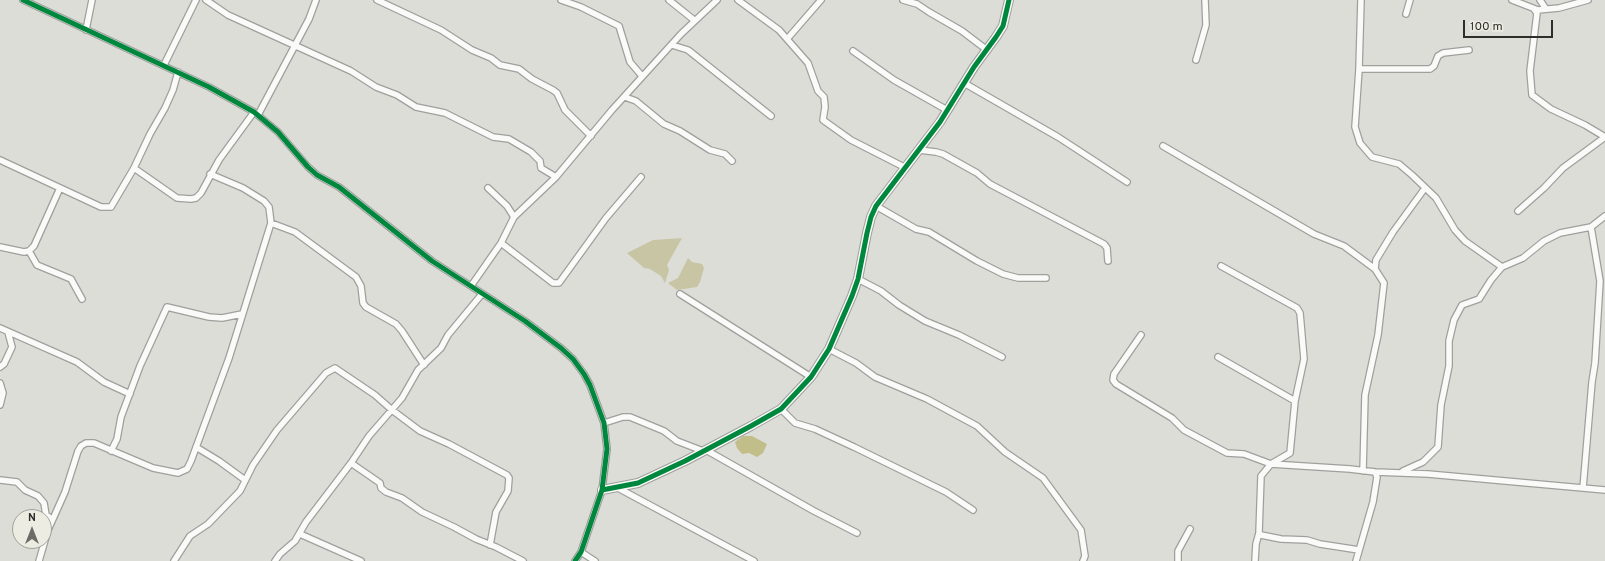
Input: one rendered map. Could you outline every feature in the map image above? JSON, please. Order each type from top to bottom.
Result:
[{"type":"street","points":[[23,0],[164,65],[209,87],[256,113],[278,132],[308,167],[318,175],[339,187],[432,261],[525,321],[573,359],[587,380],[604,423],[607,449],[602,490],[581,552],[575,561]]},
{"type":"street","points":[[86,30],[92,0]]},
{"type":"street","points":[[164,65],[196,0]]},
{"type":"street","points":[[206,0],[228,15],[351,71],[376,87],[397,95],[416,107],[445,113],[493,137],[509,138],[531,152],[540,161],[541,168],[556,177]]},
{"type":"street","points":[[134,168],[170,194],[184,199],[196,198],[201,193],[210,174],[256,113],[309,19],[316,0]]},
{"type":"street","points":[[377,0],[441,30],[500,65],[519,69],[532,79],[553,90],[557,93],[565,110],[590,136]]},
{"type":"street","points":[[561,0],[581,7],[619,26],[630,62],[642,76]]},
{"type":"street","points":[[669,0],[694,20]]},
{"type":"street","points":[[471,286],[501,243],[514,217],[556,177],[642,76],[672,46],[694,20],[717,0]]},
{"type":"street","points":[[738,0],[788,38],[808,63],[818,91],[824,97],[825,107],[823,120],[851,140],[904,167]]},
{"type":"street","points":[[788,38],[821,0]]},
{"type":"street","points":[[903,0],[923,8],[962,31],[987,50]]},
{"type":"street","points":[[602,490],[638,483],[705,451],[781,409],[811,377],[829,350],[858,279],[867,233],[871,217],[876,206],[904,167],[919,150],[1003,26],[1010,0]]},
{"type":"street","points":[[1196,60],[1206,25],[1205,0]]},
{"type":"street","points":[[1361,0],[1359,69],[1355,127],[1360,143],[1372,157],[1399,164],[1436,198],[1455,230],[1465,241],[1502,267]]},
{"type":"street","points":[[1406,14],[1410,0]]},
{"type":"street","points":[[1512,0],[1534,9],[1559,8],[1588,0]]},
{"type":"street","points":[[1540,0],[1546,9]]},
{"type":"street","points":[[1518,211],[1544,188],[1562,168],[1605,137],[1585,125],[1551,109],[1532,95],[1530,71],[1537,13],[1534,9]]},
{"type":"street","points":[[672,46],[688,50],[771,116]]},
{"type":"street","points":[[1359,69],[1430,69],[1434,66],[1438,56],[1443,53],[1469,50]]},
{"type":"street","points":[[853,51],[894,80],[947,110]]},
{"type":"street","points":[[0,160],[101,207],[111,207],[134,168],[173,90],[178,72]]},
{"type":"street","points":[[964,83],[1058,137],[1127,182]]},
{"type":"street","points":[[625,97],[636,101],[664,124],[680,131],[710,150],[725,154],[732,161]]},
{"type":"street","points":[[1163,146],[1314,234],[1344,246],[1375,269],[1384,283],[1378,335],[1365,396],[1362,460],[1363,471]]},
{"type":"street","points":[[919,150],[943,154],[977,173],[990,184],[1104,244],[1107,248],[1108,261]]},
{"type":"street","points":[[52,519],[65,492],[78,451],[81,446],[86,443],[94,443],[153,468],[178,473],[187,470],[229,358],[271,223],[270,207],[264,201],[243,188],[210,174]]},
{"type":"street","points":[[501,243],[553,283],[559,283],[606,218],[641,177]]},
{"type":"street","points":[[0,247],[19,252],[29,251],[34,246],[60,188]]},
{"type":"street","points":[[488,188],[502,201],[514,217]]},
{"type":"street","points":[[1375,269],[1376,260],[1393,232],[1425,188]]},
{"type":"street","points":[[876,206],[916,229],[929,232],[977,261],[1003,274],[1018,278],[1046,278]]},
{"type":"street","points":[[1401,472],[1423,462],[1438,447],[1441,405],[1449,366],[1449,341],[1454,320],[1462,306],[1479,299],[1491,280],[1502,267],[1523,258],[1544,241],[1560,233],[1591,227],[1605,216]]},
{"type":"street","points":[[271,223],[295,232],[356,277],[361,286],[362,303],[366,307],[396,324],[424,365]]},
{"type":"street","points":[[1583,488],[1595,363],[1600,281],[1591,227]]},
{"type":"street","points":[[29,251],[37,265],[71,279],[82,299]]},
{"type":"street","points":[[1221,266],[1297,308],[1300,313],[1304,359],[1295,400],[1290,453],[1271,464],[1261,476],[1259,533],[1254,561]]},
{"type":"street","points":[[858,279],[881,291],[899,306],[925,321],[959,335],[1002,357]]},
{"type":"street","points":[[275,561],[300,534],[306,522],[351,463],[369,436],[402,398],[412,378],[441,348],[448,335],[482,294]]},
{"type":"street","points":[[680,294],[811,377]]},
{"type":"street","points":[[111,451],[117,439],[121,417],[146,352],[167,307],[209,317],[222,318],[242,314]]},
{"type":"street","points":[[0,328],[76,362],[104,382],[130,394]]},
{"type":"street","points":[[0,367],[4,364],[12,347],[8,332]]},
{"type":"street","points":[[1141,335],[1114,374],[1113,380],[1116,384],[1172,418],[1184,430],[1212,447],[1227,453],[1244,454],[1271,464],[1375,472],[1401,472],[1605,490]]},
{"type":"street","points":[[829,350],[856,363],[875,377],[927,399],[972,423],[983,430],[1005,452],[1043,478],[1081,530],[1085,556],[1084,561]]},
{"type":"street","points":[[1218,357],[1295,400]]},
{"type":"street","points":[[174,561],[190,536],[200,530],[240,491],[252,465],[277,430],[332,369],[339,369],[354,379],[387,405],[394,408],[420,431],[449,444],[507,475],[509,478],[508,491],[496,512],[490,545]]},
{"type":"street","points":[[0,383],[3,394],[0,405]]},
{"type":"street","points":[[781,409],[795,423],[815,429],[854,446],[946,492],[973,510]]},
{"type":"street","points":[[604,423],[623,417],[630,417],[664,431],[677,441],[705,451],[814,511],[857,532]]},
{"type":"street","points":[[196,447],[219,461],[245,480]]},
{"type":"street","points":[[351,463],[380,483],[381,488],[386,492],[402,498],[422,512],[523,561]]},
{"type":"street","points":[[1356,561],[1373,502],[1377,477],[1375,472]]},
{"type":"street","points":[[0,480],[17,482],[25,490],[38,496],[44,503],[45,509]]},
{"type":"street","points":[[618,488],[754,561]]},
{"type":"street","points":[[1178,561],[1178,551],[1190,529]]},
{"type":"street","points":[[1259,533],[1261,535],[1281,539],[1307,540],[1320,544],[1359,550]]},
{"type":"street","points":[[300,534],[361,561]]},
{"type":"street","points":[[39,561],[43,549]]},
{"type":"street","points":[[581,552],[595,561]]},
{"type":"shaded area","points":[[682,238],[667,265],[669,270],[665,283],[661,276],[650,269],[644,268],[627,253],[653,240]]},
{"type":"shaded area","points":[[688,258],[692,262],[702,264],[704,268],[700,282],[697,287],[677,290],[668,283],[678,278]]},
{"type":"shaded area","points":[[743,436],[752,436],[767,444],[763,453],[757,457],[749,453],[742,454],[737,448],[735,442]]},
{"type":"cycle path","points":[[23,0],[209,87],[254,112],[278,132],[308,167],[317,175],[339,187],[432,261],[525,321],[573,359],[590,385],[604,423],[607,449],[602,490],[581,552],[575,561]]},
{"type":"cycle path","points":[[602,490],[638,483],[685,461],[751,426],[781,409],[811,377],[829,349],[852,296],[858,279],[871,217],[876,206],[940,122],[974,67],[996,37],[1003,26],[1009,0]]}]
